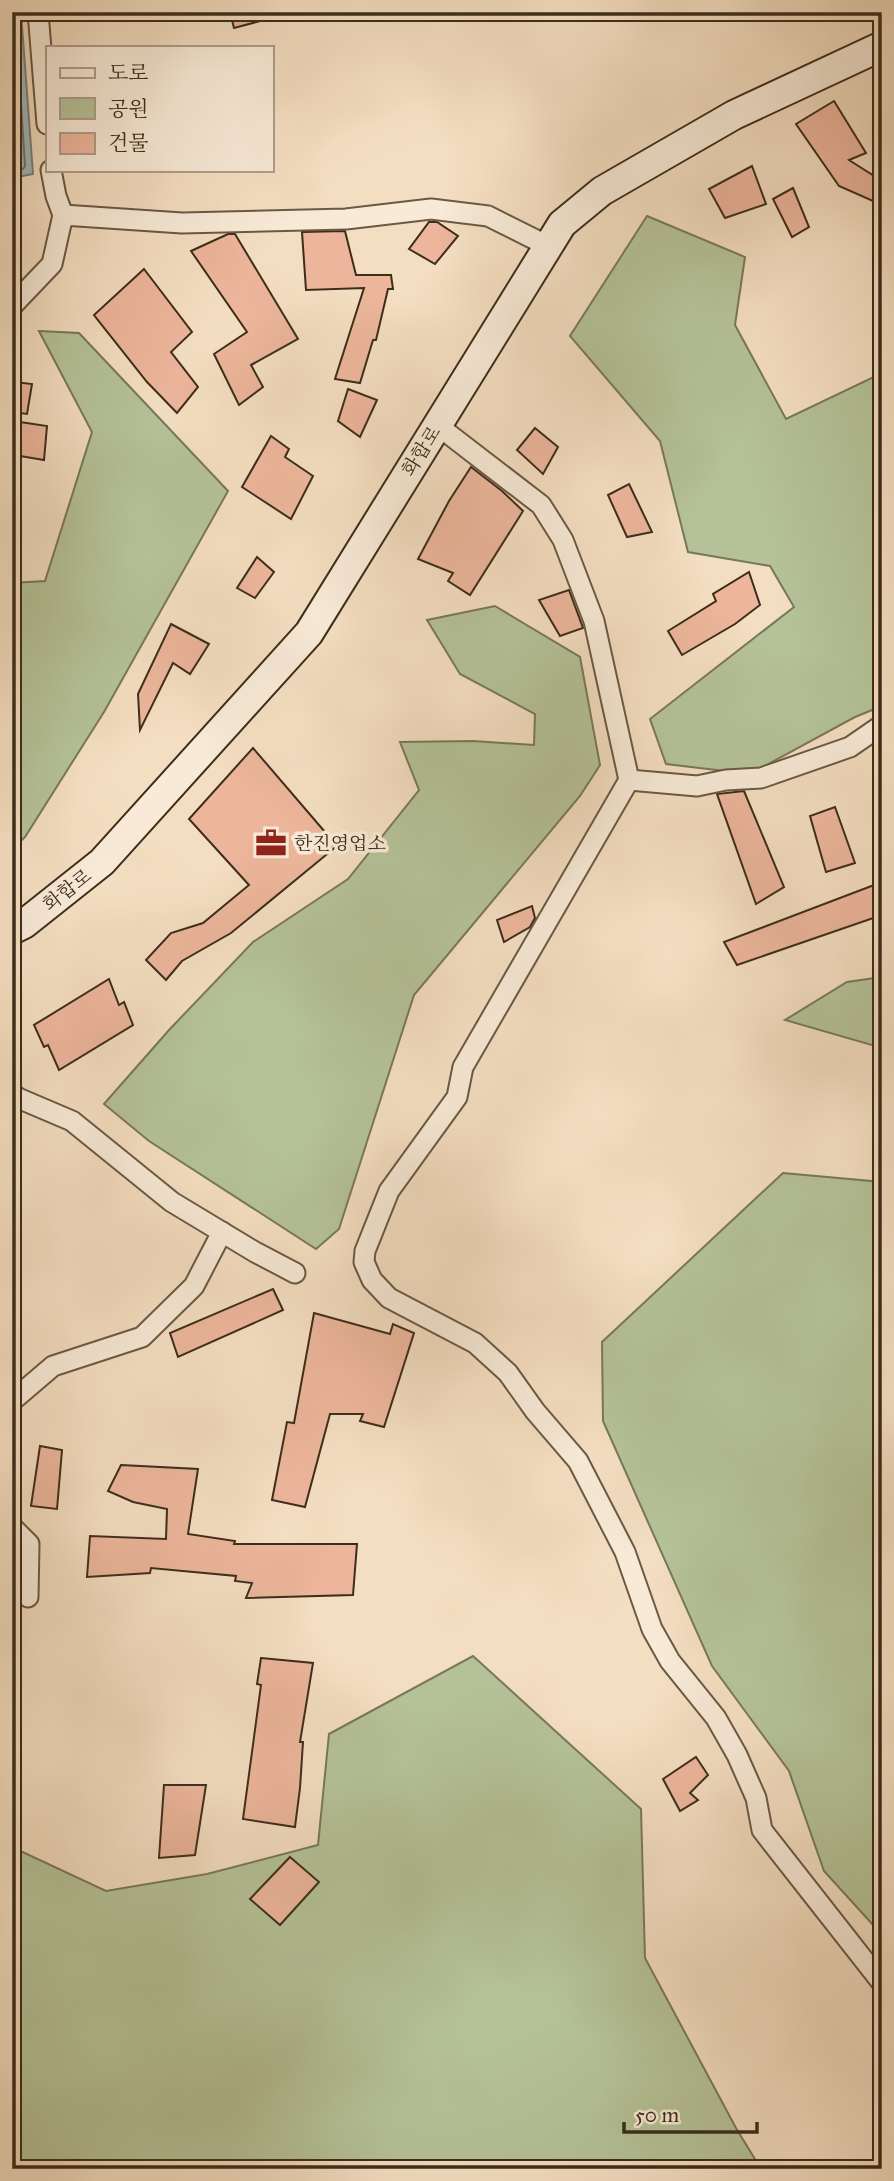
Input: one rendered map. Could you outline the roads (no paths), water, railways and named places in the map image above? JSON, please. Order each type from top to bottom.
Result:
[{"type":"main road","name":"화합로","points":[[12,930],[24,924],[102,862],[309,633],[562,224],[602,191],[734,115],[882,46]]},
{"type":"street","points":[[38,12],[46,112]]},
{"type":"street","points":[[12,306],[52,264],[64,215],[56,196],[51,172]]},
{"type":"street","points":[[64,215],[182,223],[346,219],[431,209],[488,216],[548,246]]},
{"type":"street","points":[[437,425],[541,505],[563,540],[594,621],[629,780],[470,1055],[463,1068],[457,1097],[389,1191],[365,1251],[364,1262],[372,1280],[389,1298],[475,1343],[508,1373],[535,1411],[578,1461],[625,1552],[652,1629],[670,1661],[716,1718],[737,1755],[757,1798],[762,1830],[882,1983]]},
{"type":"street","points":[[629,780],[697,786],[726,780],[761,778],[850,747],[882,725]]},
{"type":"street","points":[[12,1093],[72,1121],[172,1202],[295,1273]]},
{"type":"street","points":[[12,1401],[53,1366],[142,1337],[194,1286],[222,1232]]},
{"type":"street","points":[[12,1527],[29,1544],[29,1597]]},
{"type":"water","points":[[12,12],[21,12],[33,174],[12,178]]},
{"type":"place","name":"한진영업소","points":[[271,843]]}]
